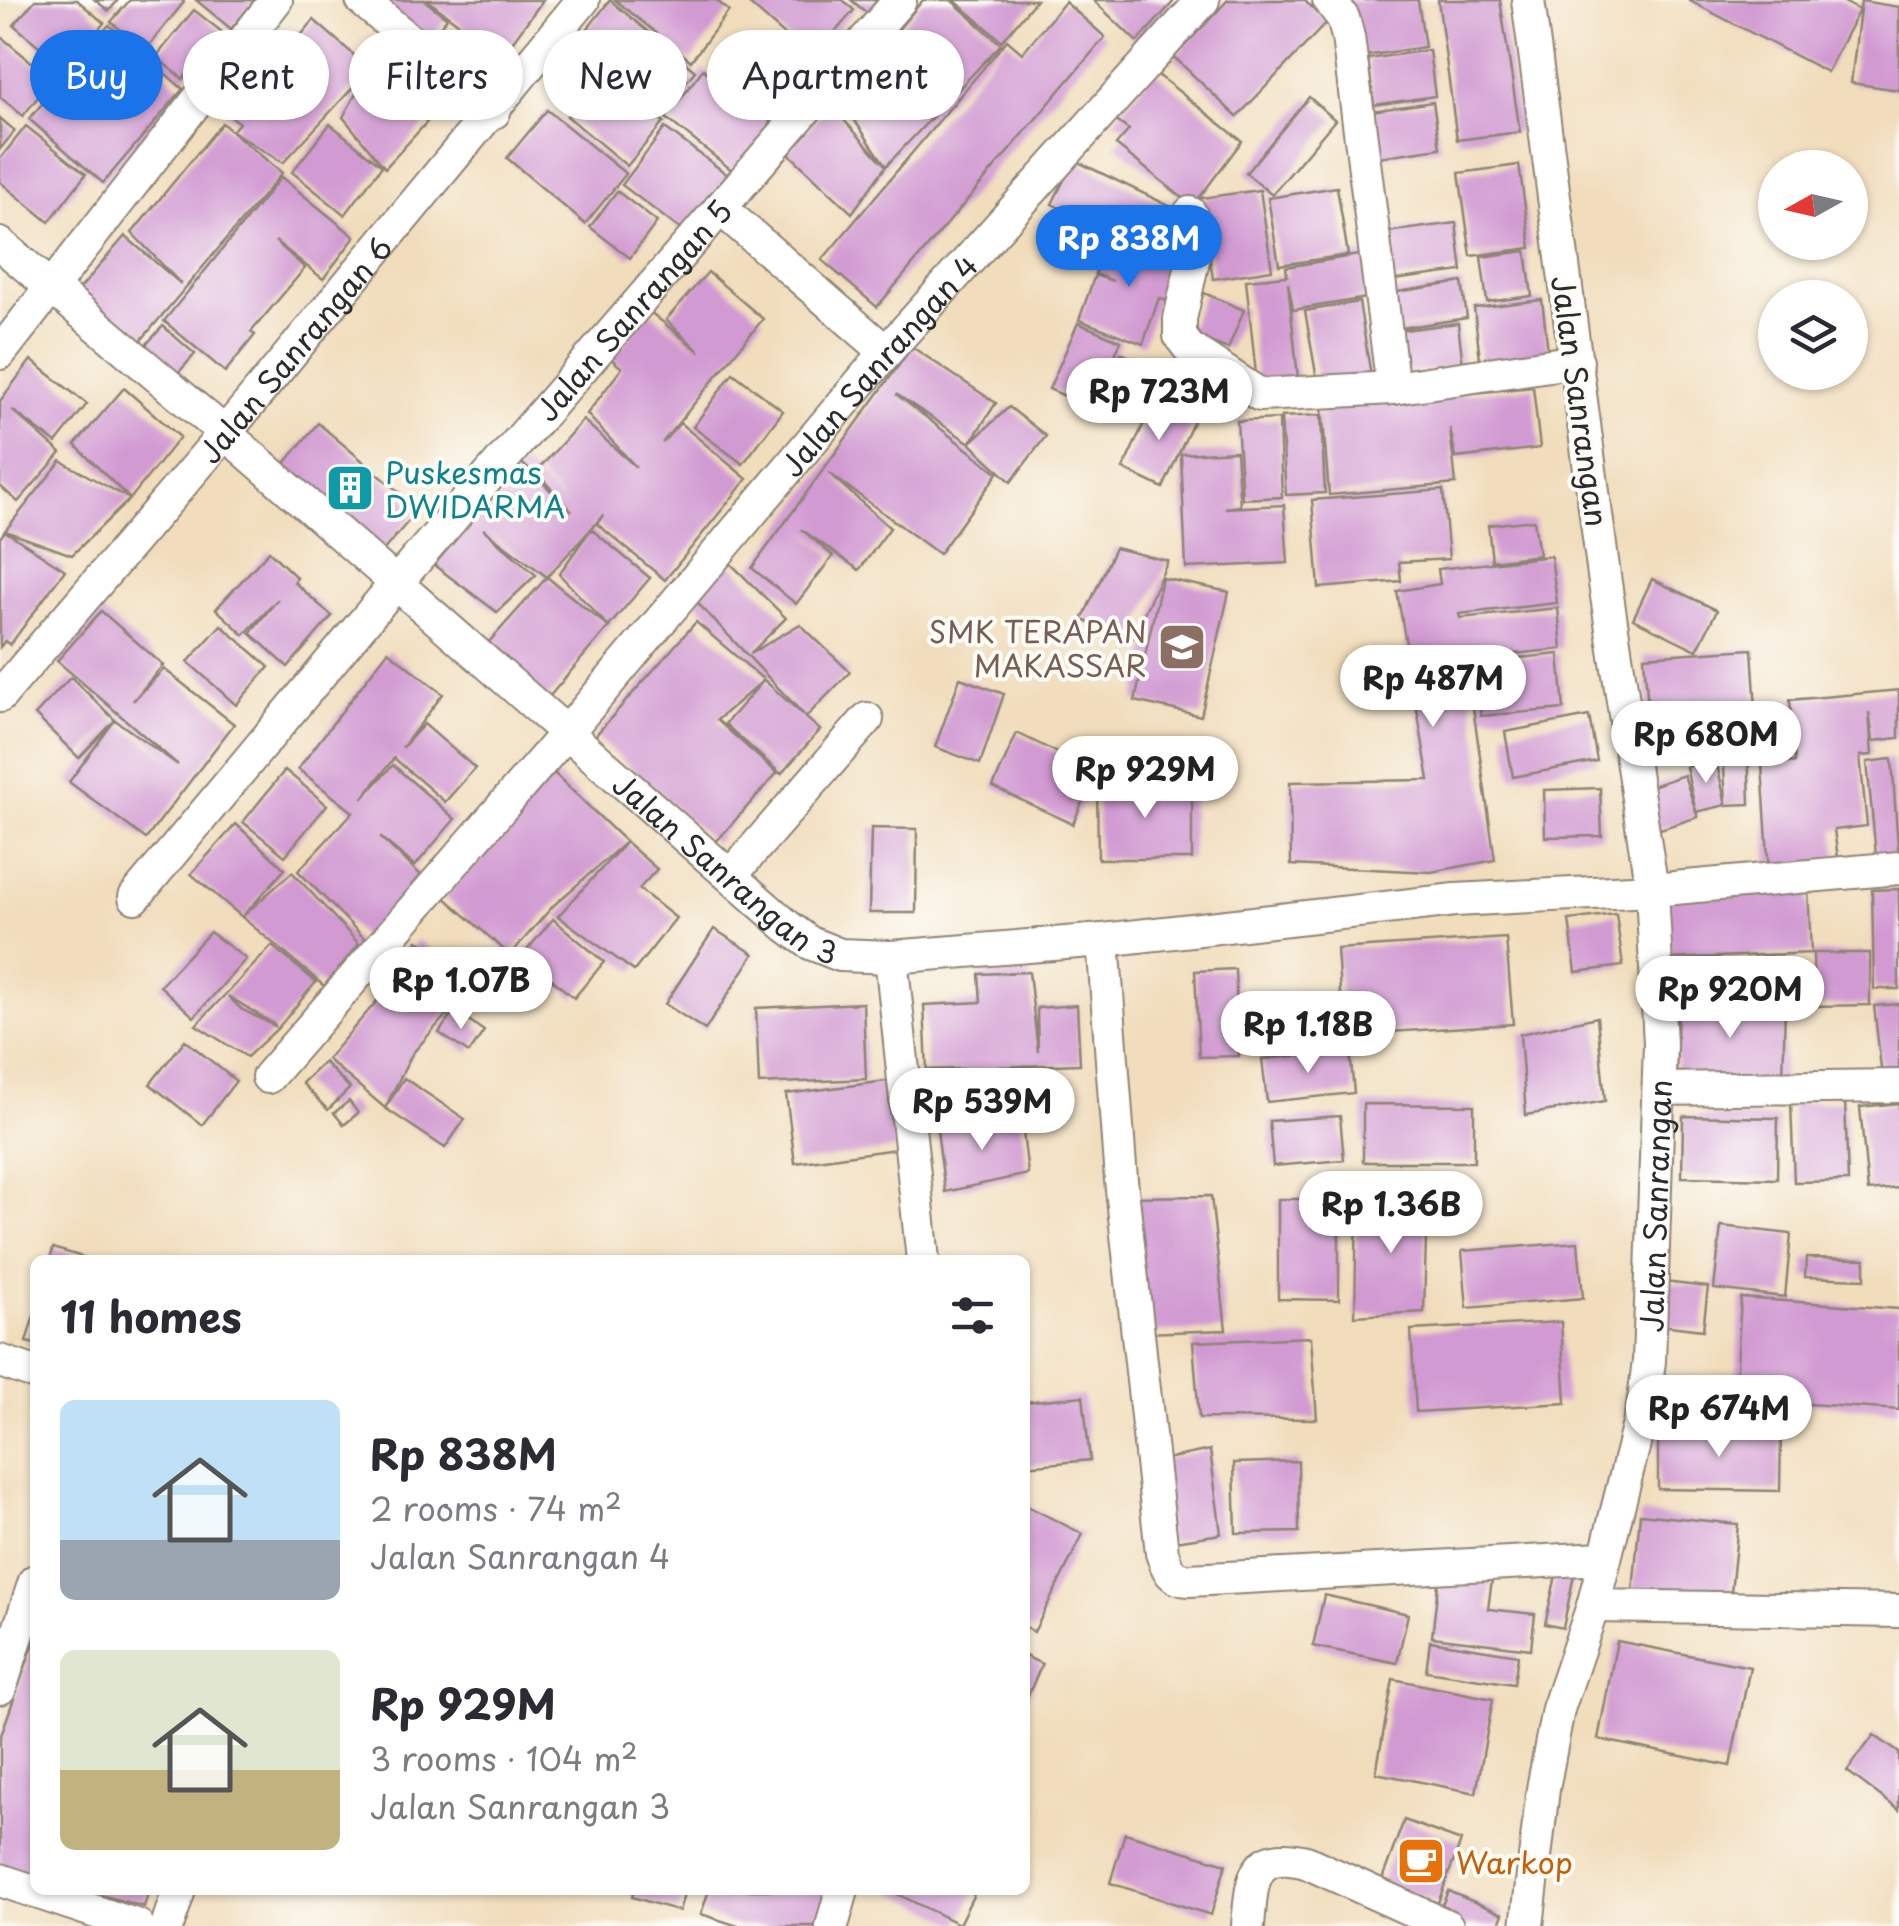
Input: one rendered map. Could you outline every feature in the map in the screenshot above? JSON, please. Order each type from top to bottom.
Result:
[{"type":"street","points":[[0,353],[276,0]]},
{"type":"street","points":[[362,0],[397,30]]},
{"type":"street","name":"Jalan Sanrangan 6","points":[[523,76],[584,0]]},
{"type":"street","name":"Jalan Sanrangan 5","points":[[134,896],[397,582],[900,0]]},
{"type":"street","points":[[1329,0],[1342,18],[1348,37],[1393,388]]},
{"type":"street","name":"Jalan Sanrangan","points":[[1527,1926],[1540,1807],[1558,1709],[1593,1606],[1602,1558],[1643,1408],[1649,1362],[1659,1089],[1652,890],[1604,583],[1528,0]]},
{"type":"street","name":"Jalan Sanrangan 4","points":[[268,1077],[568,731],[886,352],[1199,4]]},
{"type":"street","name":"Jalan Sanrangan 6","points":[[0,696],[226,434],[487,120]]},
{"type":"street","points":[[720,208],[886,352]]},
{"type":"street","points":[[1190,213],[1198,237],[1180,319],[1180,336],[1189,348],[1260,394],[1393,388],[1577,361]]},
{"type":"street","name":"Jalan Sanrangan 3","points":[[0,244],[226,434],[810,943],[840,954],[891,957],[1103,940],[1455,900],[1652,890],[1899,868]]},
{"type":"street","points":[[732,874],[866,718]]},
{"type":"street","points":[[1103,940],[1121,1180],[1162,1553],[1168,1572],[1177,1579],[1189,1580],[1602,1558]]},
{"type":"street","points":[[891,957],[922,1255]]},
{"type":"street","points":[[1659,1089],[1899,1086]]},
{"type":"street","points":[[0,1361],[30,1371]]},
{"type":"street","points":[[0,1688],[12,1612],[30,1588]]},
{"type":"street","points":[[1593,1606],[1899,1611]]},
{"type":"street","points":[[1248,1926],[1253,1878],[1264,1864],[1284,1857],[1446,1926]]},
{"type":"street","points":[[0,1880],[30,1890]]},
{"type":"street","points":[[45,1895],[138,1926]]},
{"type":"street","points":[[167,1926],[177,1895]]},
{"type":"street","points":[[832,1926],[841,1895]]},
{"type":"building","points":[[35,0],[77,0],[104,23],[98,30],[30,30],[30,39],[14,25]]},
{"type":"building","points":[[95,0],[118,0],[109,11]]},
{"type":"building","points":[[130,0],[184,2],[161,30],[121,30],[111,22]]},
{"type":"building","points":[[196,0],[255,0],[231,29]]},
{"type":"building","points":[[369,0],[424,0],[447,18],[437,30],[406,30]]},
{"type":"building","points":[[427,0],[543,0],[521,30],[467,30]]},
{"type":"building","points":[[610,0],[646,30],[587,30]]},
{"type":"building","points":[[615,0],[716,0],[729,11],[715,30],[707,30],[707,40],[691,61],[687,58],[687,30],[652,30]]},
{"type":"building","points":[[745,0],[843,0],[854,10],[837,30],[779,30]]},
{"type":"building","points":[[851,0],[877,0],[867,13]]},
{"type":"building","points":[[923,0],[951,0],[1001,44],[964,83],[964,30],[898,30]]},
{"type":"building","points":[[954,0],[1036,0],[1002,41]]},
{"type":"building","points":[[1093,0],[1175,0],[1137,42]]},
{"type":"building","points":[[1228,0],[1304,0],[1327,22],[1237,117],[1174,57]]},
{"type":"building","points":[[1344,0],[1418,0],[1425,47],[1352,58]]},
{"type":"building","points":[[1438,0],[1500,0],[1520,132],[1457,140]]},
{"type":"building","points":[[1688,0],[1840,0],[1859,10],[1827,72]]},
{"type":"building","points":[[1861,1],[1899,7],[1899,90],[1851,83]]},
{"type":"building","points":[[1065,2],[1105,37],[877,307],[822,260],[940,120],[964,120],[964,91],[1007,40],[1022,53]]},
{"type":"building","points":[[194,10],[219,30],[183,30],[183,79],[163,63],[163,48]]},
{"type":"building","points":[[314,20],[325,30],[305,30]]},
{"type":"building","points":[[329,33],[349,51],[349,92],[329,113]]},
{"type":"building","points":[[0,36],[30,61],[30,107],[23,116],[0,97]]},
{"type":"building","points":[[1429,50],[1435,96],[1374,105],[1368,59]]},
{"type":"building","points":[[687,64],[695,71],[687,81]]},
{"type":"building","points":[[703,69],[707,72],[707,120],[768,120],[776,126],[738,175],[669,120],[687,120],[687,90]]},
{"type":"building","points":[[1153,71],[1242,141],[1193,206],[1116,145],[1129,130],[1115,120]]},
{"type":"building","points":[[163,72],[183,89],[163,112]]},
{"type":"building","points":[[1309,97],[1335,120],[1272,195],[1246,173]]},
{"type":"building","points":[[1433,102],[1440,148],[1365,159],[1358,113]]},
{"type":"building","points":[[349,106],[349,120],[427,122],[385,168],[343,117]]},
{"type":"building","points":[[543,115],[543,120],[559,120],[626,174],[585,224],[507,158]]},
{"type":"building","points":[[0,118],[15,131],[0,149]]},
{"type":"building","points":[[30,120],[157,120],[103,183]]},
{"type":"building","points":[[236,120],[323,120],[283,163],[232,131],[239,123]]},
{"type":"building","points":[[572,120],[664,122],[627,166]]},
{"type":"building","points":[[816,120],[844,120],[886,166],[852,213],[787,152]]},
{"type":"building","points":[[854,120],[929,120],[886,166]]},
{"type":"building","points":[[222,123],[282,173],[133,350],[72,298],[125,236],[181,284],[132,233]]},
{"type":"building","points":[[330,124],[382,166],[345,215],[292,172]]},
{"type":"building","points":[[26,126],[86,174],[49,222],[0,182],[0,159]]},
{"type":"building","points":[[665,128],[732,178],[689,236],[622,185]]},
{"type":"building","points":[[1074,160],[1180,211],[1158,256],[1052,204]]},
{"type":"building","points":[[1519,165],[1531,248],[1471,256],[1459,173]]},
{"type":"building","points":[[281,177],[355,237],[323,279],[275,241],[305,268],[251,332],[255,335],[225,372],[164,321]]},
{"type":"building","points":[[1337,187],[1348,255],[1279,265],[1268,198]]},
{"type":"building","points":[[1260,190],[1272,270],[1213,279],[1201,198]]},
{"type":"building","points":[[617,191],[657,222],[630,258],[590,227]]},
{"type":"building","points":[[1456,223],[1462,271],[1393,280],[1387,232]]},
{"type":"building","points":[[1109,238],[1185,268],[1172,303],[1159,298],[1143,344],[1079,320],[1095,275],[1113,281],[1095,274]]},
{"type":"building","points":[[1526,251],[1532,296],[1487,302],[1481,257]]},
{"type":"building","points":[[1365,254],[1373,297],[1293,310],[1288,283],[1299,388],[1258,393],[1246,280],[1287,276],[1286,267]]},
{"type":"building","points":[[708,272],[763,319],[662,443],[680,423],[747,479],[665,580],[597,524],[603,515],[547,577],[483,529],[536,575],[497,612],[430,562],[522,463],[572,511],[536,472],[583,420],[636,467],[587,414],[622,368],[611,359],[649,311],[700,352],[666,320]]},
{"type":"building","points":[[1462,282],[1467,318],[1388,330],[1383,294]]},
{"type":"building","points":[[1204,293],[1244,310],[1228,349],[1187,333]]},
{"type":"building","points":[[1542,300],[1549,359],[1481,367],[1474,308]]},
{"type":"building","points":[[1359,302],[1372,382],[1319,391],[1305,311]]},
{"type":"building","points":[[1078,323],[1121,341],[1092,408],[1049,389]]},
{"type":"building","points":[[1458,323],[1463,366],[1394,374],[1388,332]]},
{"type":"building","points":[[163,326],[195,354],[170,382],[138,354]]},
{"type":"building","points":[[912,347],[996,403],[970,443],[896,394],[998,473],[939,554],[829,473],[890,528],[859,570],[801,529],[833,556],[796,604],[752,568]]},
{"type":"building","points":[[1121,353],[1143,363],[1123,405],[1101,395]]},
{"type":"building","points":[[31,360],[87,404],[56,443],[12,410],[61,453],[18,502],[0,486],[0,401]]},
{"type":"building","points":[[733,373],[783,411],[743,464],[693,427]]},
{"type":"building","points":[[1533,387],[1540,448],[1456,458],[1450,428],[1456,484],[1329,495],[1322,408]]},
{"type":"building","points":[[124,388],[180,437],[130,499],[75,445]]},
{"type":"building","points":[[1155,399],[1195,418],[1163,488],[1123,469]]},
{"type":"building","points":[[1009,407],[1046,436],[1011,482],[970,443]]},
{"type":"building","points":[[1321,415],[1325,493],[1286,495],[1281,417]]},
{"type":"building","points":[[1279,419],[1282,497],[1242,499],[1237,421]]},
{"type":"building","name":"Puskesmas DWIDARMA","points":[[318,423],[419,509],[381,553],[281,468]]},
{"type":"building","name":"SMK TERAPAN MAKASSAR","points":[[1236,451],[1240,506],[1225,508],[1284,505],[1288,563],[1186,568],[1181,454]]},
{"type":"building","points":[[61,461],[130,499],[72,555],[5,531]]},
{"type":"building","points":[[1443,490],[1449,559],[1399,562],[1401,581],[1319,588],[1312,500]]},
{"type":"building","points":[[1534,520],[1539,555],[1492,561],[1488,525]]},
{"type":"building","points":[[591,529],[650,578],[609,627],[559,574]]},
{"type":"building","points":[[5,531],[65,570],[10,645],[5,641],[0,647],[0,538]]},
{"type":"building","points":[[1115,548],[1168,561],[1132,639],[1082,620]]},
{"type":"building","points":[[269,551],[297,578],[294,582],[332,616],[288,667],[250,633],[278,599],[244,635],[216,609]]},
{"type":"building","points":[[1551,556],[1557,603],[1459,614],[1460,618],[1558,608],[1562,649],[1466,659],[1495,860],[1431,872],[1291,865],[1290,782],[1429,780],[1397,591],[1440,584],[1438,569]]},
{"type":"building","points":[[728,561],[786,618],[750,654],[800,624],[850,672],[806,717],[693,598]]},
{"type":"building","points":[[547,577],[609,627],[543,704],[481,651]]},
{"type":"building","name":"SMK TERAPAN MAKASSAR","points":[[1162,578],[1229,592],[1201,716],[1135,701]]},
{"type":"building","points":[[1652,579],[1717,610],[1697,650],[1633,619]]},
{"type":"building","points":[[101,611],[163,665],[133,701],[164,669],[234,724],[146,839],[69,782],[115,720],[178,765],[57,661]]},
{"type":"building","points":[[696,622],[764,680],[717,720],[777,773],[715,843],[595,736]]},
{"type":"building","points":[[221,625],[269,667],[236,705],[188,662]]},
{"type":"building","points":[[1752,649],[1758,741],[1651,747],[1644,656]]},
{"type":"building","points":[[388,651],[443,694],[402,748],[424,724],[475,768],[445,802],[394,758],[362,799],[393,765],[455,819],[415,866],[380,837],[423,877],[366,940],[298,871],[353,812],[298,769]]},
{"type":"building","points":[[1559,654],[1564,709],[1481,716],[1476,662]]},
{"type":"building","points":[[71,677],[115,720],[79,758],[35,715]]},
{"type":"building","points":[[960,678],[1004,694],[980,764],[935,747]]},
{"type":"building","points":[[764,680],[820,730],[781,774],[725,724]]},
{"type":"building","points":[[1899,690],[1899,738],[1873,741],[1869,712],[1872,755],[1860,756],[1867,826],[1834,830],[1839,865],[1769,873],[1762,765],[1795,762],[1790,700]]},
{"type":"building","points":[[1589,716],[1597,761],[1513,777],[1505,732]]},
{"type":"building","points":[[1017,733],[1095,771],[1073,824],[993,787]]},
{"type":"building","points":[[1748,745],[1750,804],[1726,805],[1723,746]]},
{"type":"building","points":[[1892,759],[1899,863],[1877,865],[1867,762]]},
{"type":"building","points":[[1716,760],[1726,805],[1696,812],[1686,767]]},
{"type":"building","points":[[285,770],[327,805],[285,856],[243,822]]},
{"type":"building","points":[[554,773],[626,842],[554,905],[510,955],[444,897]]},
{"type":"building","points":[[1684,775],[1698,817],[1651,832],[1637,791]]},
{"type":"building","points":[[1097,784],[1192,784],[1192,859],[1098,859]]},
{"type":"building","points":[[1600,788],[1602,836],[1545,837],[1544,790]]},
{"type":"building","points":[[236,824],[285,869],[243,916],[292,872],[359,944],[324,986],[191,874]]},
{"type":"building","points":[[871,828],[917,829],[916,913],[869,913]]},
{"type":"building","points":[[626,842],[657,869],[639,889],[676,918],[634,971],[558,916]]},
{"type":"building","points":[[1808,887],[1811,953],[1671,959],[1668,892]]},
{"type":"building","points":[[1899,889],[1899,989],[1874,989],[1872,890]]},
{"type":"building","points":[[1616,914],[1623,966],[1576,972],[1569,920]]},
{"type":"building","points":[[553,919],[604,962],[574,998],[523,955]]},
{"type":"building","points":[[714,929],[754,954],[705,1030],[665,1004]]},
{"type":"building","points":[[210,932],[246,959],[194,1017],[160,986]]},
{"type":"building","points":[[1506,938],[1513,1024],[1343,1035],[1337,949]]},
{"type":"building","points":[[418,940],[438,957],[421,978],[454,1006],[412,1054],[385,1108],[327,1059],[407,966],[401,961]]},
{"type":"building","points":[[272,946],[316,982],[278,1028],[247,1057],[196,1025]],"holes":[[[228,996],[275,1025],[241,1009]]]},
{"type":"building","points":[[1813,953],[1870,953],[1870,1005],[1814,1006]]},
{"type":"building","points":[[1713,962],[1714,999],[1667,999],[1666,963]]},
{"type":"building","points":[[1235,969],[1239,1056],[1199,1057],[1195,971]]},
{"type":"building","points":[[1029,972],[1038,1052],[1037,1008],[1077,1005],[1080,1064],[1000,1067],[1007,1111],[926,1126],[919,1073],[966,1069],[927,1070],[924,1005],[981,1002],[979,974]]},
{"type":"building","points":[[1678,1002],[1785,1005],[1783,1080],[1676,1077]]},
{"type":"building","points":[[863,1003],[866,1079],[759,1084],[756,1008]]},
{"type":"building","points":[[1899,1004],[1899,1075],[1882,1077],[1874,1006]]},
{"type":"building","points":[[454,1010],[484,1031],[469,1053],[439,1033]]},
{"type":"building","points":[[1597,1017],[1605,1101],[1526,1115],[1520,1034]]},
{"type":"building","points":[[185,1040],[236,1081],[202,1125],[150,1084]]},
{"type":"building","points":[[1350,1051],[1354,1093],[1267,1102],[1262,1059]]},
{"type":"building","points":[[324,1062],[350,1088],[328,1110],[302,1083]]},
{"type":"building","points":[[404,1078],[465,1119],[445,1148],[385,1108]]},
{"type":"building","points":[[887,1081],[896,1149],[795,1163],[786,1094]]},
{"type":"building","points":[[349,1101],[358,1113],[344,1125],[334,1113]]},
{"type":"building","points":[[1845,1101],[1848,1181],[1794,1182],[1791,1103]]},
{"type":"building","points":[[1899,1103],[1899,1188],[1868,1191],[1860,1107]]},
{"type":"building","points":[[1363,1104],[1474,1105],[1474,1162],[1363,1162]]},
{"type":"building","points":[[1021,1116],[1028,1174],[945,1192],[937,1130]]},
{"type":"building","points":[[1340,1116],[1344,1160],[1273,1166],[1269,1121]]},
{"type":"building","points":[[1683,1116],[1778,1118],[1777,1179],[1682,1177]]},
{"type":"building","points":[[1211,1196],[1226,1330],[1145,1333],[1129,1197]]},
{"type":"building","points":[[1357,1198],[1427,1199],[1424,1312],[1355,1316]]},
{"type":"building","points":[[1278,1199],[1339,1199],[1339,1300],[1278,1299]]},
{"type":"building","points":[[1721,1226],[1791,1234],[1785,1297],[1714,1289]]},
{"type":"building","points":[[1578,1242],[1583,1298],[1467,1308],[1462,1251]]},
{"type":"building","points":[[53,1248],[76,1255],[51,1255]]},
{"type":"building","points":[[1806,1258],[1865,1259],[1865,1279],[1805,1277]]},
{"type":"building","points":[[1664,1282],[1708,1287],[1703,1330],[1660,1325]]},
{"type":"building","points":[[1741,1298],[1899,1309],[1899,1410],[1735,1399]]},
{"type":"building","points":[[1561,1322],[1566,1403],[1416,1412],[1411,1330]]},
{"type":"building","points":[[1311,1337],[1317,1419],[1199,1418],[1193,1342]]},
{"type":"building","points":[[1083,1396],[1090,1460],[1030,1466],[1030,1401]]},
{"type":"building","points":[[1658,1429],[1781,1431],[1780,1491],[1658,1489]]},
{"type":"building","points":[[1210,1450],[1221,1534],[1169,1542],[1161,1460]]},
{"type":"building","points":[[1298,1461],[1299,1532],[1236,1533],[1234,1463]]},
{"type":"building","points":[[1030,1508],[1083,1534],[1034,1632],[1030,1630]]},
{"type":"building","points":[[1640,1514],[1738,1524],[1730,1602],[1633,1592]]},
{"type":"building","points":[[1441,1558],[1494,1564],[1488,1609],[1535,1614],[1531,1649],[1432,1637]]},
{"type":"building","points":[[1557,1571],[1574,1575],[1563,1628],[1545,1624]]},
{"type":"building","points":[[1324,1595],[1408,1614],[1397,1663],[1313,1646]]},
{"type":"building","points":[[1430,1641],[1518,1655],[1514,1684],[1426,1671]]},
{"type":"building","points":[[1617,1641],[1750,1667],[1730,1766],[1598,1739]]},
{"type":"building","points":[[30,1653],[30,1885],[0,1874],[0,1738]]},
{"type":"building","points":[[1030,1658],[1042,1664],[1030,1691]]},
{"type":"building","points":[[1393,1679],[1493,1699],[1476,1793],[1376,1773]]},
{"type":"building","points":[[1874,1735],[1899,1753],[1899,1810],[1847,1771]]},
{"type":"building","name":"Warkop","points":[[1404,1820],[1461,1841],[1438,1903],[1381,1882]]},
{"type":"building","points":[[1125,1833],[1226,1864],[1211,1915],[1110,1883]]},
{"type":"building","points":[[1448,1891],[1503,1914],[1498,1926],[1458,1926],[1437,1917]]},
{"type":"building","points":[[101,1895],[148,1895],[144,1907]]},
{"type":"building","points":[[633,1895],[684,1895],[679,1911]]},
{"type":"building","points":[[707,1895],[833,1895],[824,1926],[738,1926],[701,1914]]},
{"type":"building","points":[[899,1895],[974,1895],[959,1924]]},
{"type":"place","name":"Puskesmas DWIDARMA","points":[[350,488]]},
{"type":"place","name":"SMK TERAPAN MAKASSAR","points":[[1182,647]]},
{"type":"place","name":"Warkop","points":[[1421,1861]]}]
